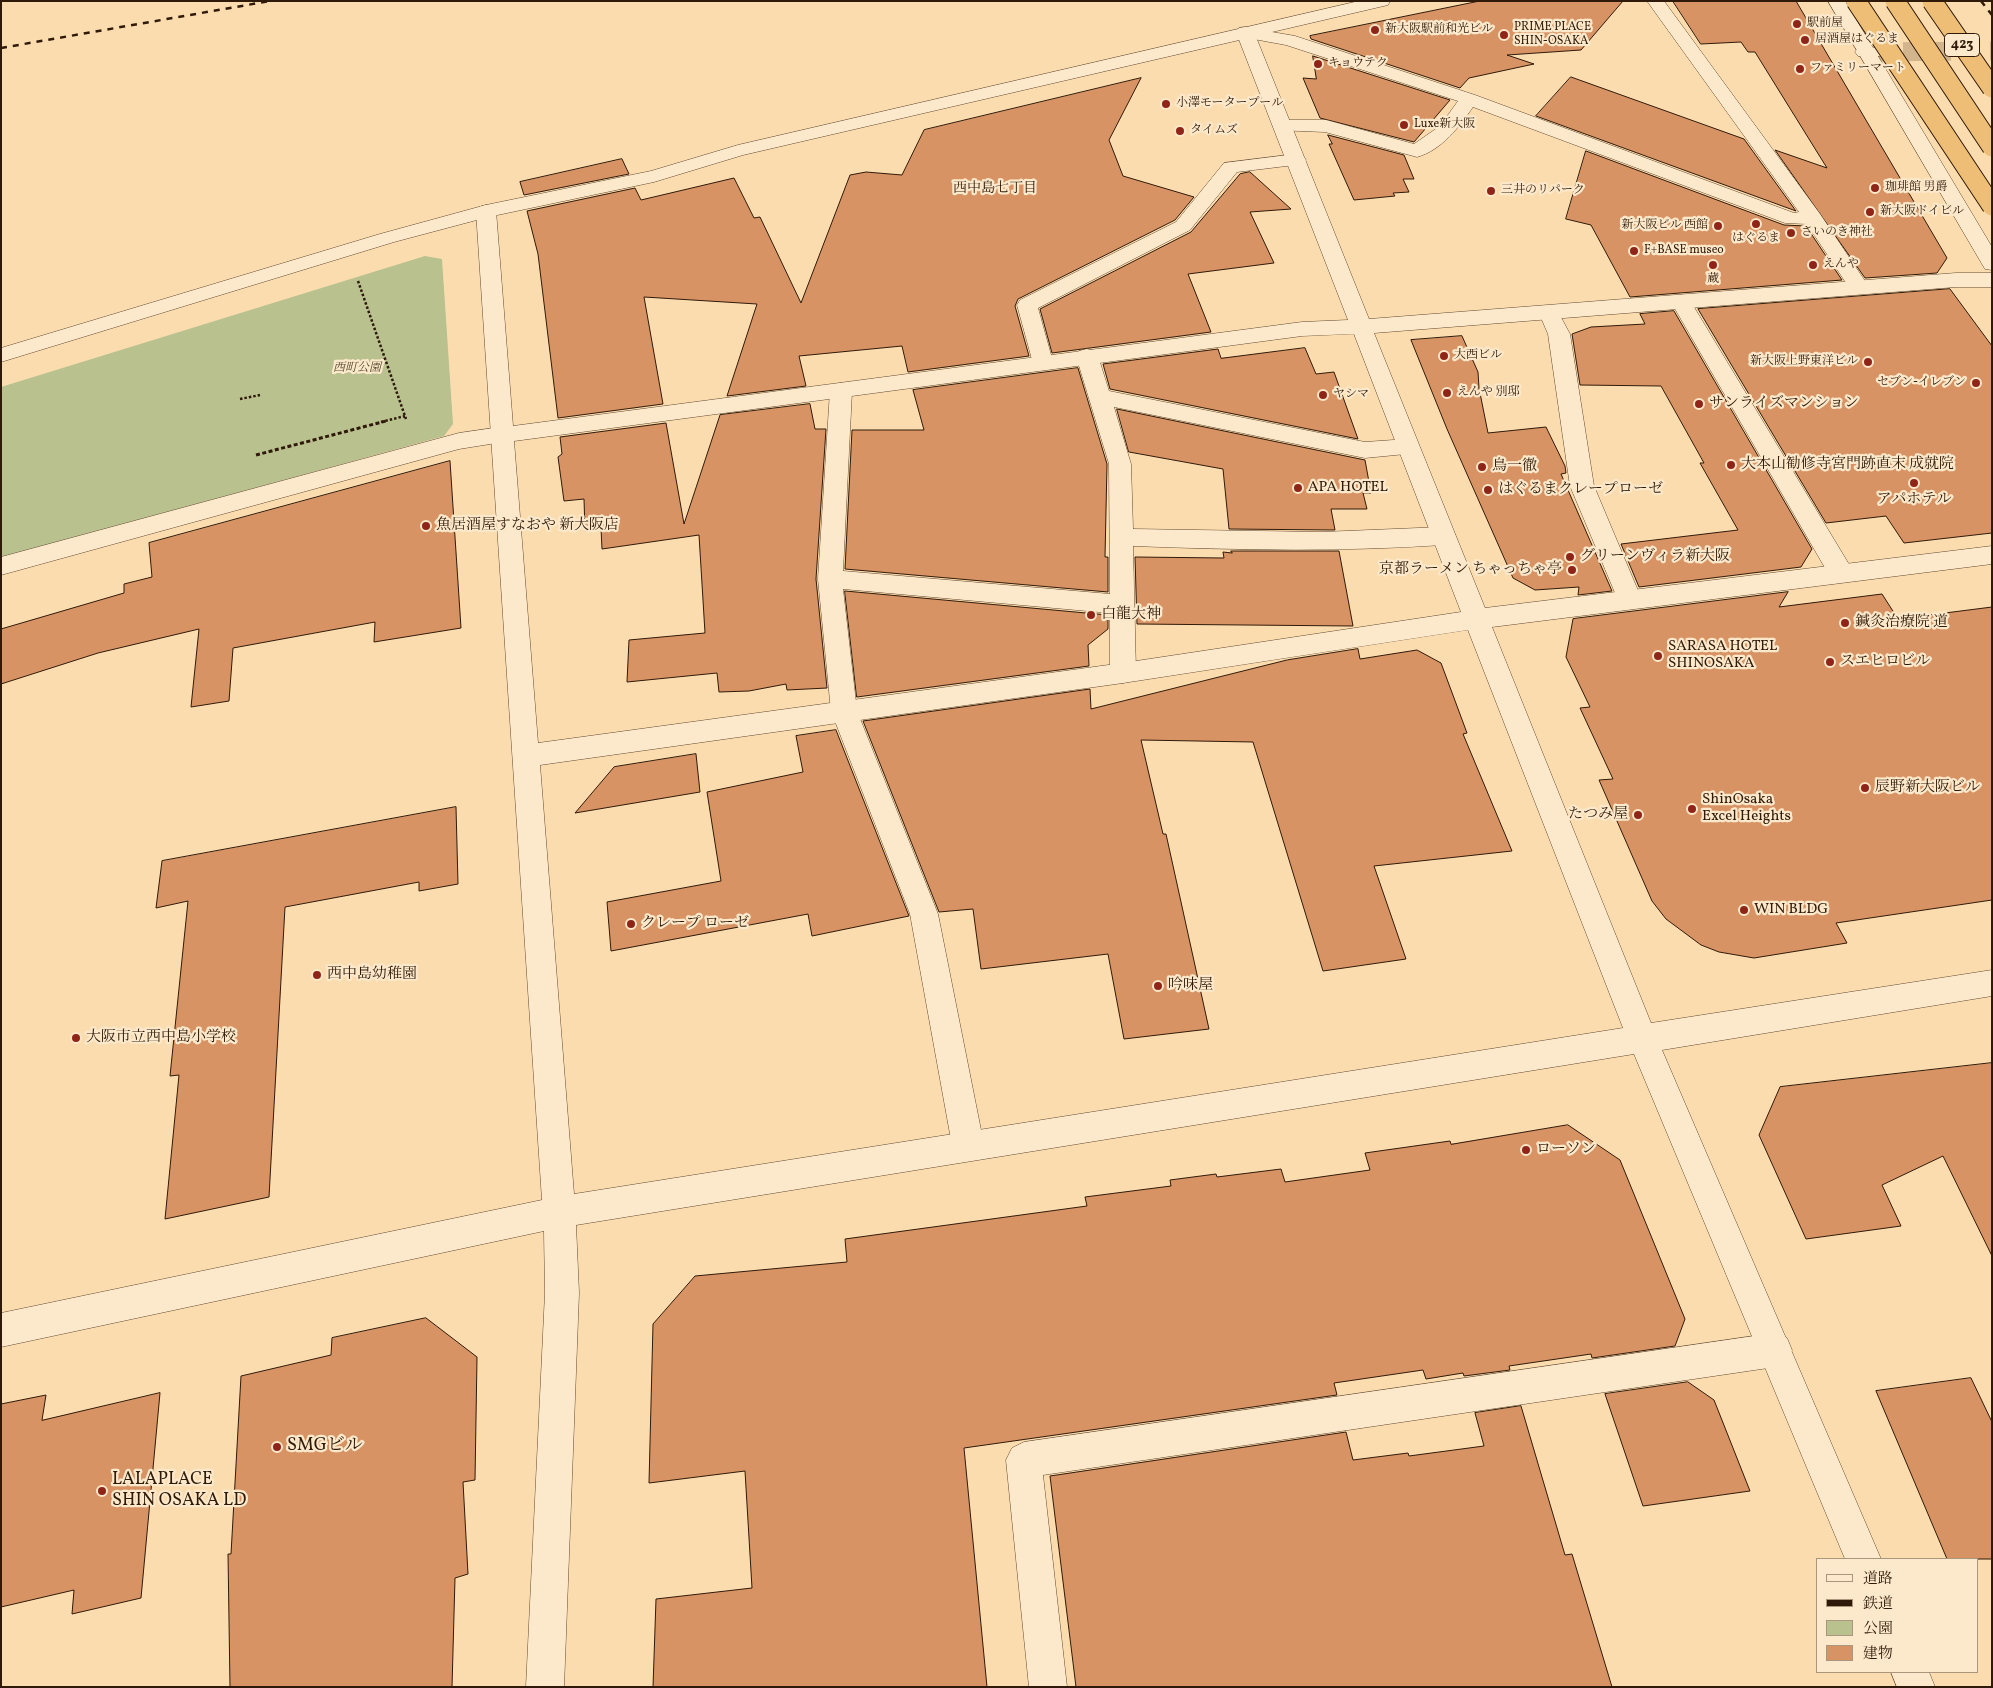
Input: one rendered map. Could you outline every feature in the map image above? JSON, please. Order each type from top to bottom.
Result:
[{"type":"highway","points":[[1856,1],[1992,206]]},
{"type":"highway","points":[[1895,1],[1992,147]]},
{"type":"highway","name":"423","points":[[1932,1],[1992,88]]},
{"type":"street","points":[[1,355],[387,238],[486,211],[654,176],[738,151],[1382,1]]},
{"type":"street","points":[[1655,1],[1813,218],[1859,287]]},
{"type":"street","points":[[1836,1],[1869,52],[1992,264]]},
{"type":"street","points":[[1245,32],[1289,40],[1469,99],[1792,219],[1813,218]]},
{"type":"street","points":[[1245,32],[1642,1038],[1863,1558]]},
{"type":"street","points":[[1282,126],[1326,126],[1417,151],[1447,130],[1469,99]]},
{"type":"street","points":[[1042,362],[1027,305],[1183,226],[1231,166],[1296,160]]},
{"type":"street","points":[[486,211],[526,756],[562,1293],[545,1687]]},
{"type":"street","points":[[1,566],[459,441],[841,391],[1087,356],[1302,329],[1549,313],[1956,280],[1992,280]]},
{"type":"street","points":[[1681,302],[1841,573]]},
{"type":"street","points":[[1549,313],[1559,334],[1582,486],[1630,600]]},
{"type":"street","points":[[1087,356],[1120,464],[1123,673]]},
{"type":"street","points":[[841,391],[830,579],[844,711],[924,914],[968,1145]]},
{"type":"street","points":[[1100,397],[1365,450],[1408,447]]},
{"type":"street","points":[[1121,537],[1236,542],[1397,540],[1443,536]]},
{"type":"street","points":[[526,756],[1123,673],[1476,619],[1992,555]]},
{"type":"street","points":[[830,579],[1122,605]]},
{"type":"street","points":[[1,1330],[558,1212],[968,1145],[1992,983]]},
{"type":"street","points":[[1048,1687],[1024,1460],[1775,1350]]},
{"type":"street","points":[[1910,1673],[1916,1687]]},
{"type":"path","points":[[359,285],[408,423]]},
{"type":"path","points":[[240,400],[260,394]]},
{"type":"path","points":[[256,455],[406,416]]},
{"type":"green space","name":"西町公園","points":[[425,256],[442,259],[453,424],[444,436],[1,558],[1,387]]},
{"type":"building","name":"PRIME PLACE SHIN-OSAKA","points":[[1480,1],[1623,1],[1581,50],[1507,55],[1534,64],[1469,78],[1460,88],[1311,39],[1310,36]]},
{"type":"building","points":[[1673,1],[1796,1],[1947,258],[1937,273],[1865,278],[1775,150],[1827,168],[1755,52],[1748,52],[1741,42],[1701,44]]},
{"type":"building","points":[[1313,56],[1450,100],[1414,142],[1320,118],[1303,78],[1316,79]]},
{"type":"building","points":[[1571,77],[1744,139],[1796,211],[1536,116]]},
{"type":"building","points":[[1141,78],[1109,140],[1123,176],[1194,197],[1175,220],[1018,299],[1015,306],[1029,356],[908,372],[902,346],[799,356],[806,386],[727,396],[757,304],[644,297],[663,404],[558,418],[538,254],[527,211],[635,188],[641,200],[734,178],[754,218],[760,217],[801,303],[850,175],[866,172],[902,175],[924,130]]},
{"type":"building","points":[[1328,135],[1404,155],[1414,179],[1403,179],[1409,192],[1393,193],[1395,196],[1354,200],[1329,144],[1332,144]]},
{"type":"building","points":[[1586,151],[1784,225],[1806,226],[1842,280],[1630,297],[1591,225],[1566,219]]},
{"type":"building","points":[[622,159],[629,174],[524,195],[520,182]]},
{"type":"building","points":[[1250,172],[1291,209],[1250,212],[1274,263],[1188,274],[1211,332],[1052,353],[1040,309],[1191,232],[1240,174]]},
{"type":"building","points":[[1950,289],[1992,346],[1992,533],[1904,543],[1886,516],[1826,523],[1698,309]]},
{"type":"building","points":[[1674,311],[1812,549],[1801,567],[1639,587],[1621,544],[1738,530],[1700,463],[1704,463],[1661,386],[1580,385],[1572,334],[1591,327],[1645,324],[1640,314]]},
{"type":"building","points":[[1462,336],[1478,372],[1479,388],[1488,433],[1546,427],[1565,466],[1566,473],[1561,474],[1612,591],[1578,595],[1579,587],[1535,590],[1513,578],[1447,429],[1411,340]]},
{"type":"building","points":[[1305,348],[1316,374],[1334,372],[1358,439],[1110,389],[1103,364],[1218,349],[1221,358]]},
{"type":"building","points":[[1078,368],[1107,464],[1105,557],[1108,557],[1108,592],[845,569],[852,430],[924,430],[913,390]]},
{"type":"building","points":[[810,404],[815,429],[826,429],[816,579],[827,688],[787,690],[786,684],[749,691],[719,692],[717,673],[627,682],[629,640],[705,633],[699,535],[602,549],[601,528],[585,531],[584,499],[564,501],[558,457],[562,454],[560,437],[666,423],[684,524],[720,415]]},
{"type":"building","points":[[1117,409],[1365,460],[1371,493],[1363,493],[1367,509],[1331,509],[1335,530],[1229,529],[1223,469],[1129,452]]},
{"type":"building","points":[[450,461],[461,628],[374,642],[375,622],[233,648],[229,701],[191,707],[199,629],[98,653],[1,684],[1,629],[124,593],[124,584],[152,577],[149,543]]},
{"type":"building","points":[[1231,551],[1339,551],[1353,626],[1137,624],[1135,557],[1224,558],[1223,552],[1232,553]]},
{"type":"building","points":[[845,591],[1108,615],[1108,629],[1088,645],[1089,666],[857,697]]},
{"type":"building","points":[[1788,592],[1779,607],[1882,594],[1898,619],[1992,607],[1992,900],[1836,923],[1847,943],[1754,958],[1719,952],[1701,945],[1666,919],[1652,901],[1599,780],[1613,779],[1580,708],[1590,707],[1566,657],[1573,619]]},
{"type":"building","points":[[1358,649],[1360,659],[1417,650],[1441,663],[1467,733],[1463,734],[1512,851],[1374,866],[1406,959],[1323,971],[1253,742],[1141,740],[1163,834],[1166,834],[1209,1029],[1124,1039],[1108,954],[981,969],[973,909],[939,912],[863,721],[1090,689],[1091,709],[1287,660]]},
{"type":"building","points":[[836,730],[909,916],[812,936],[808,914],[611,951],[607,902],[721,881],[707,792],[803,772],[796,736]]},
{"type":"building","points":[[696,754],[700,792],[575,813],[614,767]]},
{"type":"building","points":[[456,807],[458,884],[419,891],[419,882],[285,907],[269,1197],[165,1219],[179,1075],[170,1076],[188,901],[156,908],[162,861]]},
{"type":"building","points":[[1992,1063],[1992,1256],[1943,1156],[1882,1185],[1901,1226],[1806,1239],[1759,1135],[1780,1087]]},
{"type":"building","points":[[1568,1125],[1620,1160],[1685,1319],[1675,1346],[1592,1358],[1591,1354],[1509,1366],[1510,1370],[1464,1376],[1463,1373],[1426,1379],[1423,1370],[1334,1383],[1337,1395],[964,1448],[987,1687],[653,1687],[656,1599],[752,1588],[745,1471],[649,1483],[653,1324],[695,1276],[847,1262],[845,1239],[1087,1206],[1085,1197],[1171,1186],[1170,1180],[1216,1174],[1217,1177],[1281,1169],[1285,1182],[1370,1170],[1365,1153],[1450,1141],[1451,1144]]},
{"type":"building","points":[[426,1318],[477,1357],[475,1480],[463,1482],[468,1574],[455,1578],[452,1687],[230,1687],[228,1554],[231,1554],[241,1376],[331,1355],[332,1338]]},
{"type":"building","points":[[1971,1378],[1992,1422],[1992,1559],[1947,1558],[1876,1391]]},
{"type":"building","points":[[1688,1382],[1714,1400],[1750,1491],[1643,1506],[1605,1394]]},
{"type":"building","name":"LALAPLACE SHIN OSAKA LD","points":[[160,1393],[141,1598],[72,1614],[74,1590],[1,1607],[1,1404],[46,1395],[42,1420]]},
{"type":"building","points":[[1521,1406],[1565,1555],[1572,1554],[1612,1687],[1076,1687],[1050,1476],[1346,1432],[1353,1460],[1408,1453],[1409,1456],[1484,1446],[1475,1413]]},
{"type":"tunnel","points":[[1874,52],[1992,51]]},
{"type":"railway","points":[[1,48],[270,1]]},
{"type":"railway","points":[[1981,1],[1992,15]]},
{"type":"place","name":"駅前屋","points":[[1797,24]]},
{"type":"place","name":"新大阪駅前和光ビル","points":[[1375,30]]},
{"type":"place","name":"PRIME PLACE SHIN-OSAKA","points":[[1504,35]]},
{"type":"place","name":"居酒屋はぐるま","points":[[1805,40]]},
{"type":"place","name":"キョウテク","points":[[1318,64]]},
{"type":"place","name":"ファミリーマート","points":[[1800,69]]},
{"type":"place","name":"小澤モータープール","points":[[1166,104]]},
{"type":"place","name":"Luxe新大阪","points":[[1404,125]]},
{"type":"place","name":"タイムズ","points":[[1180,131]]},
{"type":"place","name":"珈琲館 男爵","points":[[1875,188]]},
{"type":"place","name":"三井のリパーク","points":[[1491,191]]},
{"type":"place","name":"新大阪ドイビル","points":[[1870,212]]},
{"type":"place","name":"はぐるま","points":[[1756,224]]},
{"type":"place","name":"新大阪ビル 西館","points":[[1718,226]]},
{"type":"place","name":"さいのき神社","points":[[1791,233]]},
{"type":"place","name":"F+BASE museo","points":[[1634,251]]},
{"type":"place","name":"蔵","points":[[1713,265]]},
{"type":"place","name":"えんや","points":[[1813,265]]},
{"type":"place","name":"大西ビル","points":[[1444,356]]},
{"type":"place","name":"新大阪上野東洋ビル","points":[[1868,362]]},
{"type":"place","name":"セブン-イレブン","points":[[1976,383]]},
{"type":"place","name":"えんや 別邸","points":[[1447,393]]},
{"type":"place","name":"ヤシマ","points":[[1323,395]]},
{"type":"place","name":"サンライズマンション","points":[[1699,404]]},
{"type":"place","name":"大本山勧修寺宮門跡直末 成就院","points":[[1731,465]]},
{"type":"place","name":"鳥一徹","points":[[1482,467]]},
{"type":"place","name":"アパホテル","points":[[1914,483]]},
{"type":"place","name":"APA HOTEL","points":[[1298,488]]},
{"type":"place","name":"はぐるまクレープローゼ","points":[[1488,490]]},
{"type":"place","name":"魚居酒屋すなおや 新大阪店","points":[[426,526]]},
{"type":"place","name":"グリーンヴィラ新大阪","points":[[1570,557]]},
{"type":"place","name":"京都ラーメン ちゃっちゃ亭","points":[[1572,570]]},
{"type":"place","name":"白龍大神","points":[[1091,615]]},
{"type":"place","name":"鍼灸治療院 道","points":[[1845,623]]},
{"type":"place","name":"SARASA HOTEL SHINOSAKA","points":[[1658,656]]},
{"type":"place","name":"スエヒロビル","points":[[1830,662]]},
{"type":"place","name":"辰野新大阪ビル","points":[[1865,788]]},
{"type":"place","name":"ShinOsaka Excel Heights","points":[[1692,809]]},
{"type":"place","name":"たつみ屋","points":[[1638,815]]},
{"type":"place","name":"WIN BLDG","points":[[1744,910]]},
{"type":"place","name":"クレープ ローゼ","points":[[631,924]]},
{"type":"place","name":"西中島幼稚園","points":[[317,975]]},
{"type":"place","name":"吟味屋","points":[[1158,986]]},
{"type":"place","name":"大阪市立西中島小学校","points":[[76,1038]]},
{"type":"place","name":"ローソン","points":[[1526,1150]]},
{"type":"place","name":"SMGビル","points":[[277,1447]]},
{"type":"place","name":"LALAPLACE SHIN OSAKA LD","points":[[102,1491]]},
{"type":"district","name":"西中島七丁目","points":[[995,189]]}]
